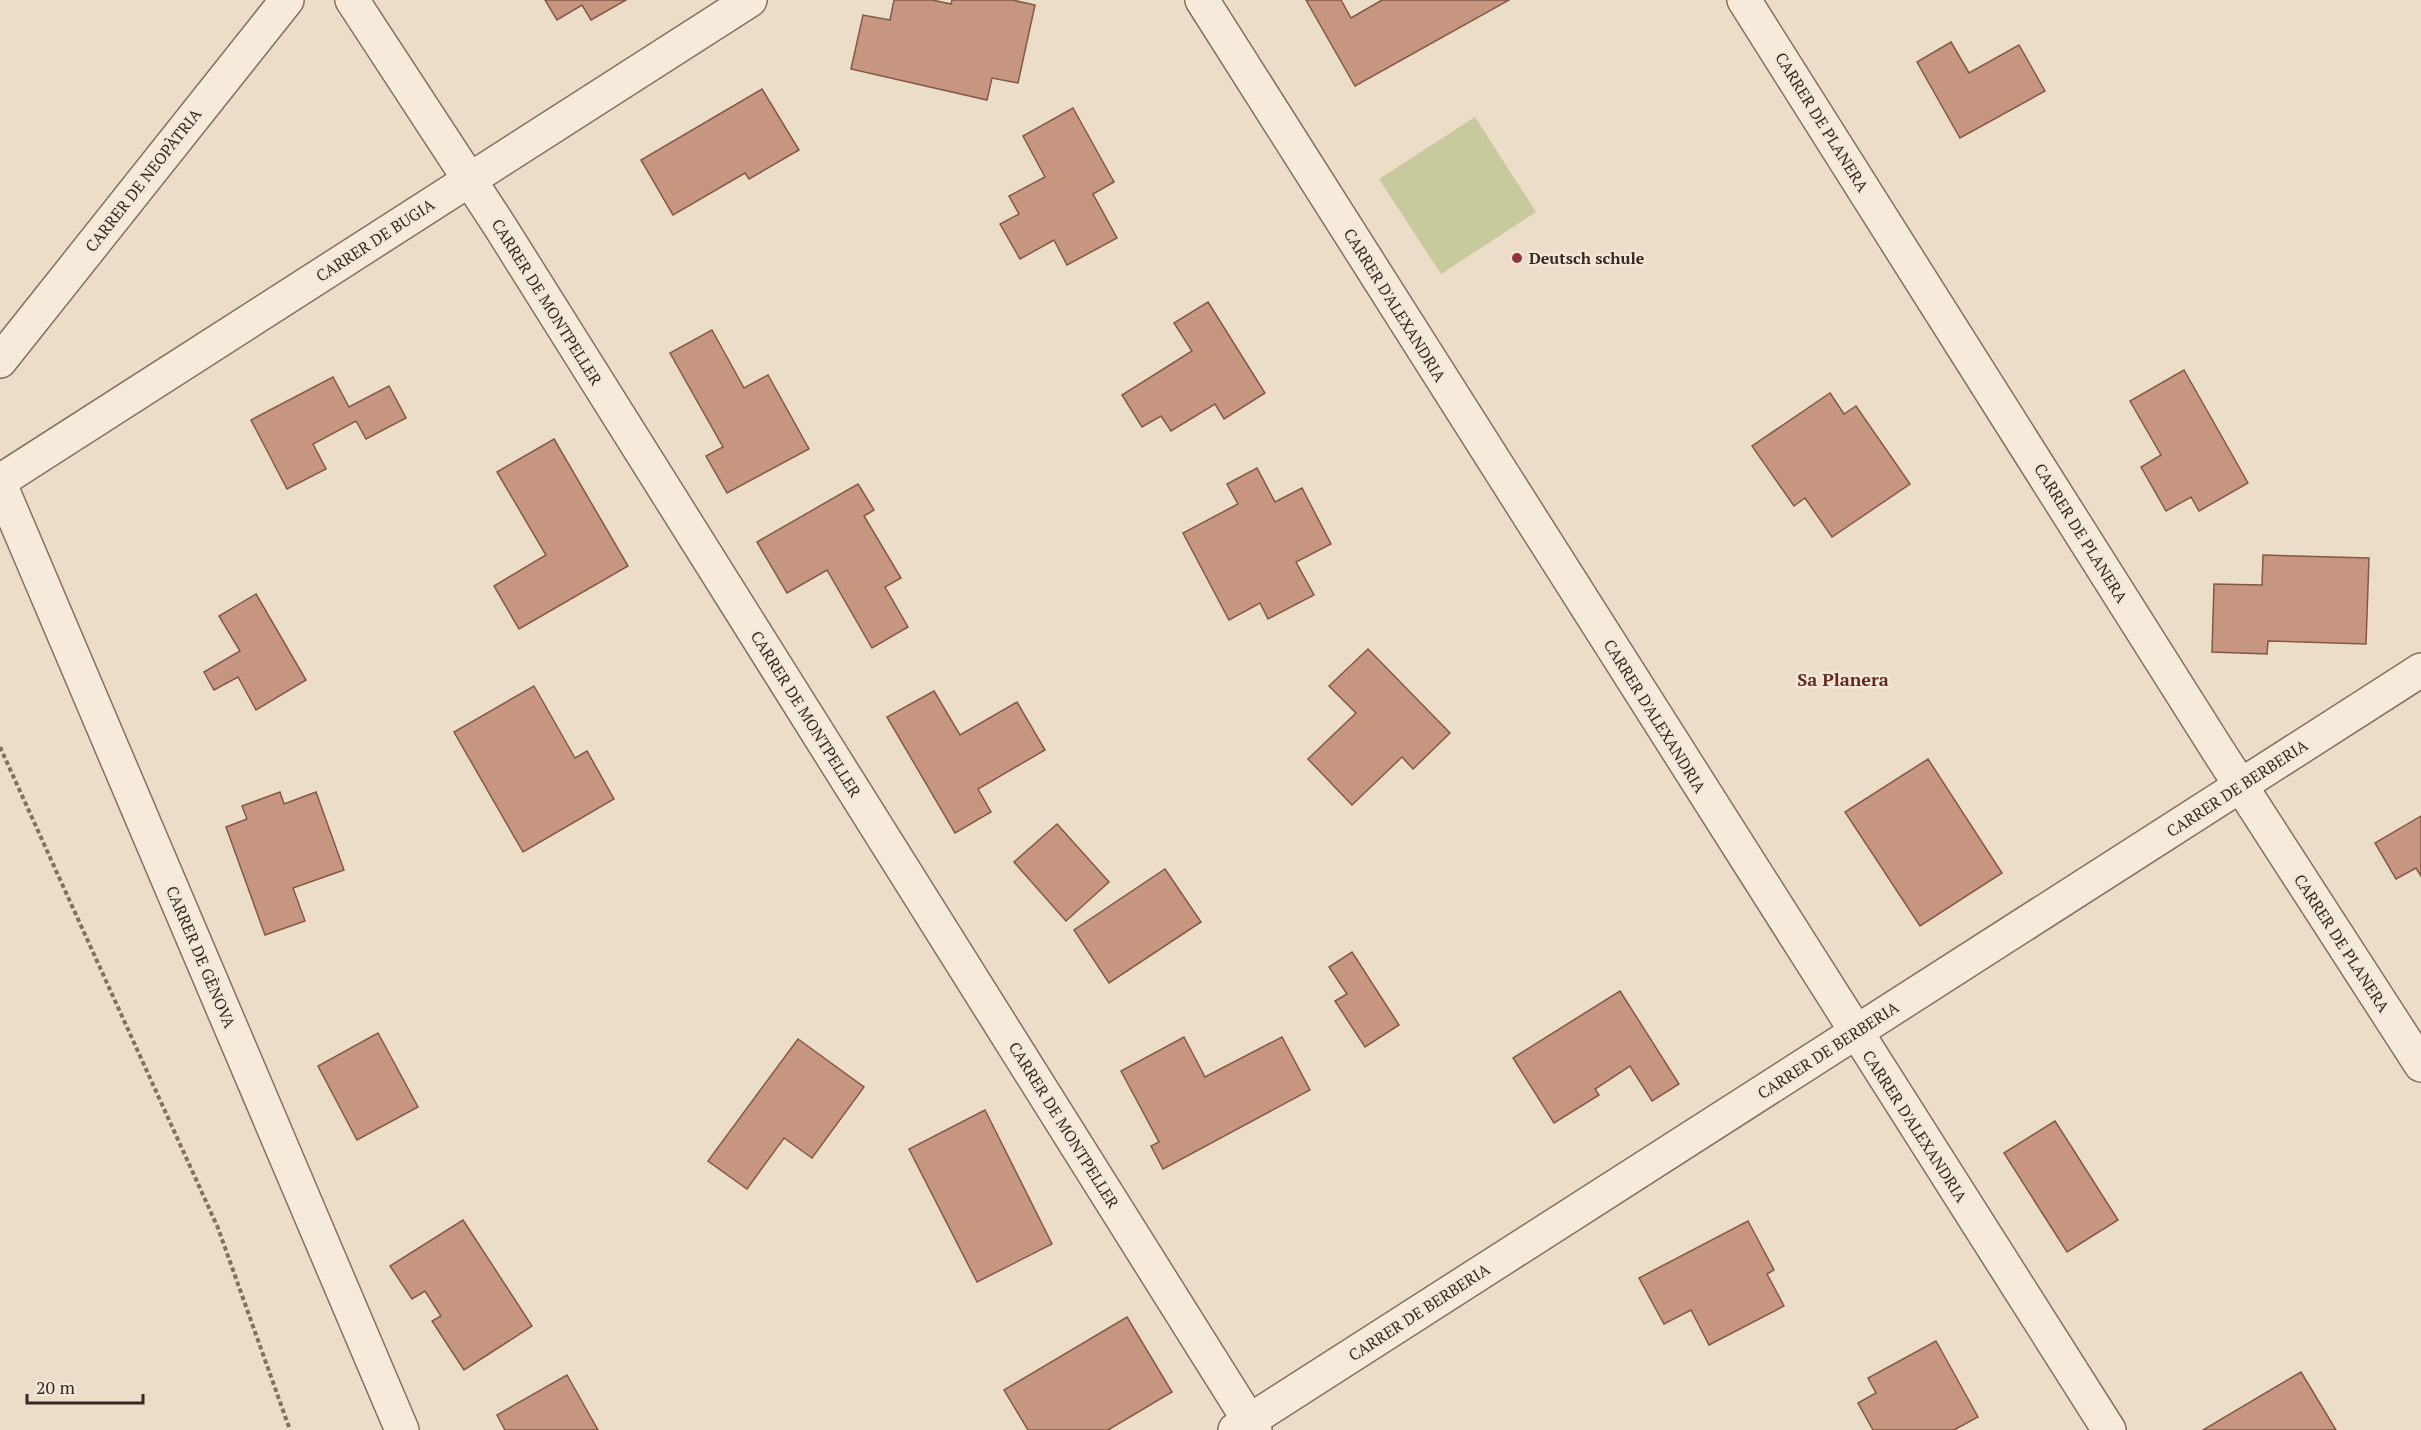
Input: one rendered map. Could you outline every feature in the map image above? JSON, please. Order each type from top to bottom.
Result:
[{"type":"street","name":"CARRER DE NEOPÀTRIA","points":[[0,361],[287,0]]},
{"type":"street","name":"CARRER DE MONTPELLER","points":[[352,0],[470,179],[1247,1427]]},
{"type":"street","name":"CARRER DE BUGIA","points":[[0,482],[750,0]]},
{"type":"street","name":"CARRER D'ALEXANDRIA","points":[[1202,0],[2109,1430]]},
{"type":"street","name":"CARRER DE PLANERA","points":[[1744,0],[2240,786],[2421,1065]]},
{"type":"street","name":"CARRER DE GÈNOVA","points":[[0,482],[402,1430]]},
{"type":"street","name":"CARRER DE BERBERIA","points":[[1247,1427],[1855,1032],[2421,670]]},
{"type":"path","points":[[0,747],[218,1228],[290,1430]]},
{"type":"green space","points":[[1475,117],[1536,212],[1441,274],[1379,179]]},
{"type":"building","points":[[545,0],[626,0],[591,20],[582,5],[557,20]]},
{"type":"building","points":[[894,0],[932,0],[951,4],[952,0],[1012,0],[1035,5],[1018,83],[992,78],[987,100],[851,69],[863,15],[890,20]]},
{"type":"building","points":[[1306,0],[1341,0],[1351,18],[1382,0],[1509,0],[1355,86]]},
{"type":"building","points":[[1951,42],[1969,73],[2019,45],[2045,91],[1960,138],[1917,62]]},
{"type":"building","points":[[762,89],[799,150],[749,179],[745,173],[673,215],[641,160]]},
{"type":"building","points":[[1073,108],[1114,182],[1093,194],[1117,238],[1067,265],[1054,240],[1020,259],[1000,224],[1019,214],[1009,196],[1045,177],[1023,136]]},
{"type":"building","points":[[1208,302],[1265,393],[1224,419],[1215,404],[1171,431],[1161,416],[1142,427],[1122,395],[1192,351],[1174,323]]},
{"type":"building","points":[[712,330],[744,388],[768,375],[809,449],[727,493],[706,456],[723,447],[670,353]]},
{"type":"building","points":[[2184,370],[2248,483],[2199,511],[2191,497],[2166,511],[2141,467],[2161,455],[2130,401]]},
{"type":"building","points":[[333,377],[349,407],[389,386],[406,418],[366,439],[356,421],[313,444],[326,469],[287,489],[251,420]]},
{"type":"building","points":[[1830,393],[1844,414],[1856,406],[1910,484],[1832,537],[1805,498],[1794,506],[1752,446]]},
{"type":"building","points":[[554,439],[628,566],[519,629],[494,586],[546,555],[497,472]]},
{"type":"building","points":[[1257,468],[1275,502],[1302,488],[1331,544],[1296,562],[1314,595],[1268,619],[1260,603],[1229,620],[1183,533],[1238,504],[1227,484]]},
{"type":"building","points":[[858,484],[874,510],[864,516],[901,578],[885,587],[908,627],[872,648],[827,570],[787,593],[757,542]]},
{"type":"building","points":[[2263,555],[2369,558],[2366,644],[2268,641],[2267,654],[2212,652],[2214,584],[2262,585]]},
{"type":"building","points":[[256,594],[306,680],[256,710],[238,677],[214,690],[204,672],[240,651],[219,616]]},
{"type":"building","points":[[1368,649],[1450,733],[1413,769],[1402,757],[1352,805],[1308,759],[1356,713],[1329,686]]},
{"type":"building","points":[[534,686],[575,758],[587,751],[614,799],[523,852],[454,732]]},
{"type":"building","points":[[934,691],[960,735],[1017,702],[1045,750],[978,789],[991,812],[955,833],[887,717]]},
{"type":"building","points":[[1928,759],[2002,873],[1920,926],[1845,812]]},
{"type":"building","points":[[280,792],[284,804],[316,792],[344,870],[293,888],[305,921],[265,935],[226,827],[247,819],[242,806]]},
{"type":"building","points":[[2421,816],[2421,876],[2416,868],[2396,879],[2375,843]]},
{"type":"building","points":[[1057,824],[1109,882],[1066,921],[1014,862]]},
{"type":"building","points":[[1165,869],[1201,922],[1109,983],[1074,930]]},
{"type":"building","points":[[1352,952],[1399,1025],[1365,1047],[1335,1001],[1347,994],[1329,967]]},
{"type":"building","points":[[1620,991],[1679,1084],[1652,1101],[1630,1066],[1595,1089],[1599,1095],[1554,1123],[1513,1058]]},
{"type":"building","points":[[378,1033],[418,1107],[357,1140],[318,1066]]},
{"type":"building","points":[[1184,1037],[1205,1077],[1282,1037],[1310,1090],[1163,1169],[1151,1146],[1159,1142],[1121,1071]]},
{"type":"building","points":[[798,1039],[864,1087],[812,1158],[784,1138],[747,1189],[708,1161]]},
{"type":"building","points":[[985,1110],[1052,1244],[977,1282],[909,1149]]},
{"type":"building","points":[[2055,1121],[2118,1220],[2067,1252],[2004,1153]]},
{"type":"building","points":[[463,1220],[532,1326],[464,1370],[432,1321],[441,1316],[425,1291],[412,1299],[390,1266]]},
{"type":"building","points":[[1748,1221],[1774,1270],[1767,1274],[1784,1306],[1709,1345],[1691,1310],[1664,1324],[1639,1278]]},
{"type":"building","points":[[1127,1317],[1172,1392],[1108,1430],[1028,1430],[1004,1390]]},
{"type":"building","points":[[1936,1341],[1978,1417],[1954,1430],[1873,1430],[1858,1403],[1876,1393],[1868,1378]]},
{"type":"building","points":[[2301,1372],[2336,1430],[2203,1430]]},
{"type":"building","points":[[567,1375],[598,1430],[505,1430],[497,1415]]},
{"type":"place","name":"Deutsch schule","points":[[1517,258]]},
{"type":"district","name":"Sa Planera","points":[[1843,679]]}]
